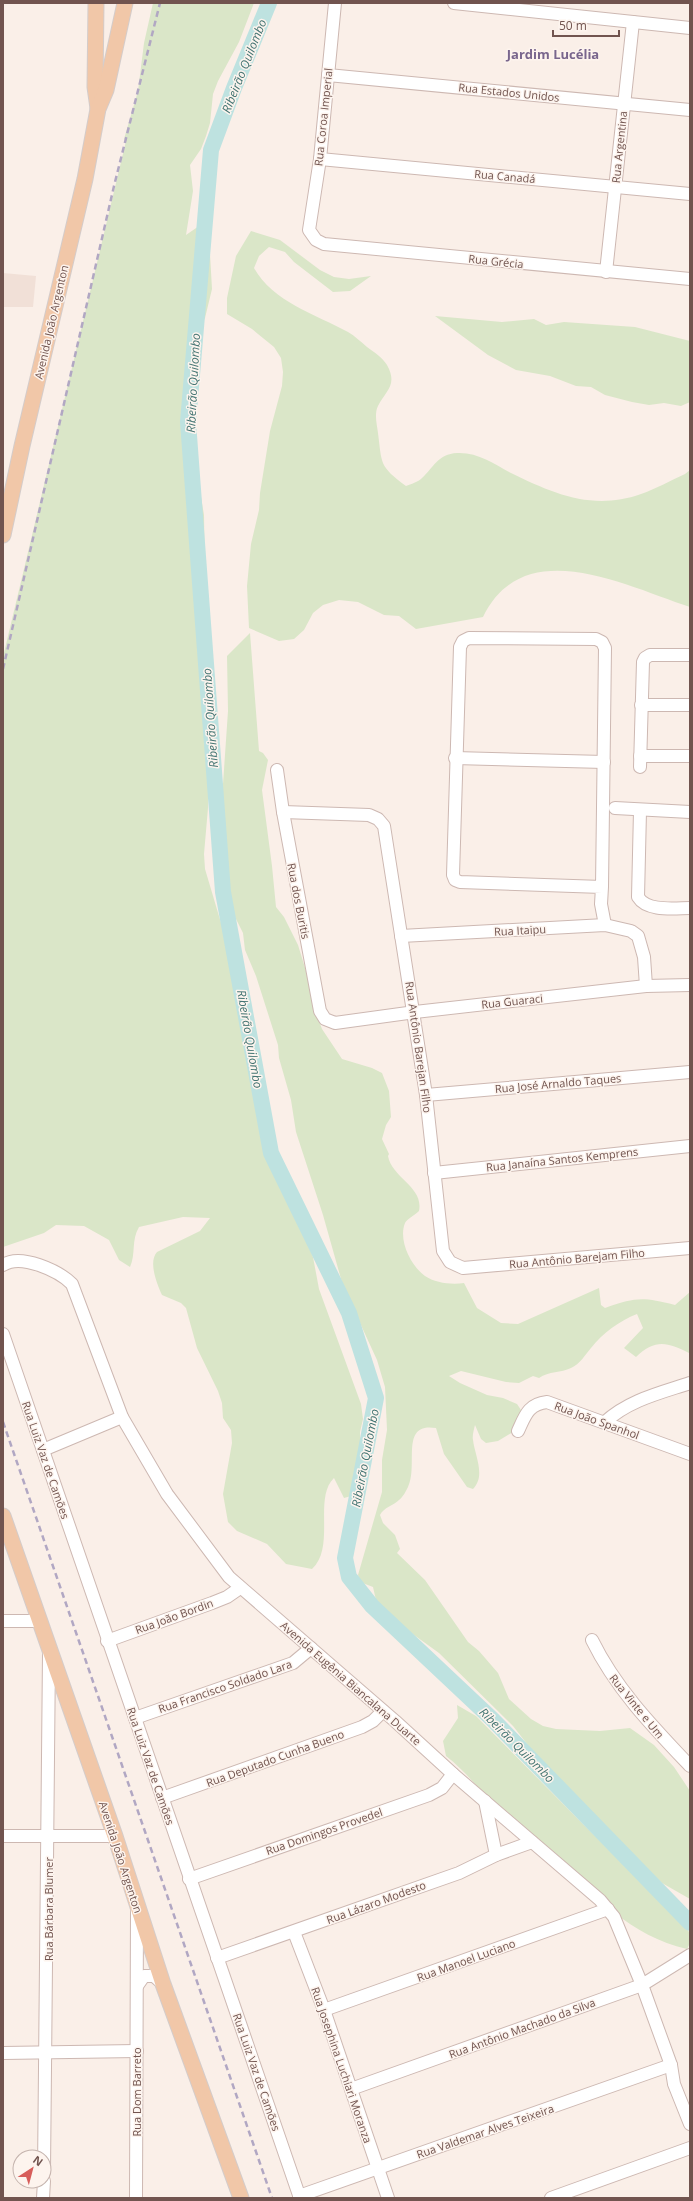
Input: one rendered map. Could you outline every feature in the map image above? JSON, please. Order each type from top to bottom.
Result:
[{"type":"main road","name":"Avenida João Argenton","points":[[96,3],[96,87],[98,109]]},
{"type":"main road","name":"Avenida João Argenton","points":[[3,535],[22,446],[85,179],[98,109],[108,83],[125,3]]},
{"type":"main road","name":"Avenida João Argenton","points":[[3,1516],[115,1836],[137,1908],[163,1984],[241,2198]]},
{"type":"street","name":"Rua Coroa Imperial","points":[[309,230],[320,159],[335,3]]},
{"type":"street","points":[[454,3],[516,6],[690,28]]},
{"type":"street","name":"Rua Argentina","points":[[606,272],[633,22]]},
{"type":"street","name":"Rua Estados Unidos","points":[[328,75],[690,110]]},
{"type":"street","name":"Rua Canadá","points":[[320,159],[690,194]]},
{"type":"street","name":"Rua Grécia","points":[[309,230],[316,240],[324,244],[606,272],[690,278]]},
{"type":"street","points":[[602,887],[460,882],[455,880],[453,875],[455,758],[460,647],[463,641],[469,638],[596,639],[602,642],[605,648],[604,762],[602,887],[601,904],[605,926]]},
{"type":"street","points":[[690,655],[650,655],[645,658],[643,662],[640,761],[690,756]]},
{"type":"street","points":[[641,705],[690,705]]},
{"type":"street","points":[[455,758],[604,762]]},
{"type":"street","name":"Rua dos Buritis","points":[[277,770],[282,812],[320,1011],[325,1019],[335,1023]]},
{"type":"street","points":[[615,808],[640,811],[690,812]]},
{"type":"street","points":[[640,811],[638,897],[642,903],[648,906],[690,908]]},
{"type":"street","name":"Rua Antônio Barejan Filho","points":[[282,812],[369,815],[378,819],[384,826],[401,936],[415,1012],[426,1095],[443,1251],[450,1262],[463,1268]]},
{"type":"street","name":"Rua Itaipu","points":[[401,936],[605,926],[631,931],[638,936],[644,957],[646,986]]},
{"type":"street","name":"Rua Guaraci","points":[[335,1023],[415,1012],[646,986],[690,985]]},
{"type":"street","name":"Rua José Arnaldo Taques","points":[[426,1095],[690,1072]]},
{"type":"street","name":"Rua Janaína Santos Kemprens","points":[[434,1173],[690,1146]]},
{"type":"street","name":"Rua Antônio Barejam Filho","points":[[463,1268],[690,1248]]},
{"type":"street","name":"Avenida Eugênia Biancalana Duarte","points":[[3,1265],[6,1263],[26,1262],[55,1271],[72,1284],[122,1418],[167,1494],[228,1577],[240,1588],[251,1595],[485,1802],[600,1900],[614,1916],[642,1985],[671,2066],[674,2084],[690,2124]]},
{"type":"street","name":"Rua Luiz Vaz de Camões","points":[[3,1334],[107,1641],[300,2197]]},
{"type":"street","points":[[605,1422],[617,1411],[629,1404],[690,1383]]},
{"type":"street","name":"Rua João Spanhol","points":[[518,1431],[528,1409],[537,1403],[547,1402],[690,1454]]},
{"type":"street","points":[[43,1450],[122,1418]]},
{"type":"street","name":"Rua João Bordin","points":[[107,1641],[212,1603],[227,1597],[240,1588]]},
{"type":"street","points":[[3,1621],[39,1621]]},
{"type":"street","name":"Rua Vinte e Um","points":[[592,1640],[602,1662],[626,1695],[690,1766]]},
{"type":"street","name":"Rua Bárbara Blumer","points":[[45,2149],[47,2053],[49,1647]]},
{"type":"street","name":"Rua Francisco Soldado Lara","points":[[134,1718],[293,1663],[311,1648]]},
{"type":"street","name":"Rua Deputado Cunha Bueno","points":[[162,1798],[362,1727],[373,1721],[383,1711]]},
{"type":"street","name":"Rua Domingos Provedel","points":[[189,1879],[429,1794],[442,1788],[453,1774]]},
{"type":"street","points":[[485,1802],[496,1855]]},
{"type":"street","points":[[3,1836],[115,1836]]},
{"type":"street","name":"Rua Lázaro Modesto","points":[[217,1958],[294,1932],[459,1872],[496,1855],[532,1842]]},
{"type":"street","name":"Rua Dom Barreto","points":[[136,2198],[137,1908]]},
{"type":"street","name":"Rua Manoel Luciano","points":[[324,2010],[608,1909]]},
{"type":"street","name":"Rua Josephina Luchiari Moranza","points":[[294,1932],[324,2010],[388,2198]]},
{"type":"street","name":"Rua Antônio Machado da Silva","points":[[350,2089],[642,1985],[689,1956]]},
{"type":"street","points":[[137,1986],[144,1976],[154,1976],[163,1984]]},
{"type":"street","points":[[3,2053],[137,2051]]},
{"type":"street","name":"Rua Valdemar Alves Teixeira","points":[[300,2197],[671,2066]]},
{"type":"street","points":[[551,2198],[690,2148]]},
{"type":"shaded area","points":[[3,273],[36,276],[33,307],[3,307]]},
{"type":"green space","points":[[153,3],[254,3],[239,42],[218,81],[213,94],[210,123],[206,136],[201,149],[190,165],[193,191],[186,235],[199,226],[206,230],[209,237],[212,289],[205,318],[195,338],[191,369],[192,443],[204,515],[205,584],[212,665],[209,688],[208,808],[204,854],[205,869],[224,933],[231,945],[238,988],[261,1077],[263,1105],[277,1174],[313,1257],[319,1289],[361,1404],[363,1419],[360,1432],[360,1497],[358,1494],[344,1498],[334,1478],[328,1487],[325,1498],[323,1548],[319,1560],[312,1569],[286,1564],[267,1544],[237,1531],[228,1522],[223,1494],[232,1443],[231,1430],[223,1418],[222,1403],[218,1391],[197,1348],[186,1308],[181,1303],[162,1295],[154,1273],[153,1261],[157,1252],[200,1231],[210,1218],[183,1217],[139,1227],[135,1237],[133,1257],[130,1267],[119,1260],[109,1240],[84,1226],[56,1225],[44,1233],[3,1247],[3,657],[126,141],[124,139],[138,91],[144,43]]},
{"type":"green space","points":[[251,231],[280,240],[320,270],[334,277],[349,279],[371,276],[350,291],[333,292],[294,262],[285,252],[269,247],[259,256],[254,268],[262,280],[283,298],[356,337],[385,362],[390,372],[391,383],[376,412],[381,458],[386,469],[406,486],[420,479],[441,458],[457,453],[472,454],[492,462],[543,488],[574,498],[590,500],[606,501],[623,499],[641,494],[685,474],[690,470],[690,607],[607,579],[578,572],[550,571],[524,577],[501,591],[483,617],[416,629],[399,616],[384,615],[358,602],[339,600],[323,605],[313,613],[304,630],[294,639],[279,641],[249,628],[247,586],[251,544],[259,510],[260,493],[270,431],[282,386],[283,372],[281,358],[274,347],[252,329],[227,314],[227,298],[236,256]]},
{"type":"green space","points":[[435,316],[502,322],[534,319],[546,325],[564,322],[635,327],[690,341],[690,402],[681,406],[664,403],[649,405],[632,402],[605,395],[591,387],[576,386],[550,376],[516,370],[488,355]]},
{"type":"green space","points":[[250,633],[259,751],[263,753],[268,760],[262,790],[276,907],[284,917],[298,945],[306,971],[313,1005],[322,1029],[342,1059],[372,1068],[382,1073],[389,1091],[391,1117],[386,1125],[382,1139],[389,1154],[388,1156],[391,1164],[417,1195],[419,1211],[405,1223],[403,1230],[403,1237],[407,1252],[415,1266],[425,1276],[439,1282],[449,1284],[464,1283],[477,1308],[501,1323],[518,1324],[599,1288],[601,1305],[605,1308],[640,1299],[675,1305],[690,1292],[689,1353],[674,1346],[661,1344],[649,1347],[636,1357],[624,1348],[643,1328],[637,1314],[624,1320],[606,1332],[580,1362],[567,1370],[547,1374],[539,1378],[533,1376],[519,1383],[506,1382],[461,1371],[449,1376],[460,1383],[487,1395],[503,1398],[517,1404],[525,1416],[521,1427],[498,1441],[486,1443],[481,1439],[475,1425],[473,1438],[479,1466],[479,1478],[473,1489],[467,1487],[444,1454],[436,1428],[425,1428],[418,1432],[414,1438],[412,1447],[411,1478],[408,1487],[397,1502],[384,1510],[380,1515],[383,1523],[395,1535],[400,1549],[397,1553],[425,1580],[468,1642],[479,1651],[498,1673],[509,1699],[531,1719],[543,1726],[556,1729],[600,1731],[630,1728],[654,1745],[674,1767],[690,1791],[690,1899],[662,1883],[587,1811],[552,1785],[544,1774],[531,1749],[513,1726],[439,1653],[378,1609],[373,1587],[360,1582],[358,1575],[382,1492],[382,1460],[387,1430],[385,1387],[377,1360],[343,1286],[323,1215],[296,1132],[291,1100],[279,1058],[278,1045],[256,976],[245,950],[243,933],[226,899],[219,863],[219,797],[223,784],[228,711],[227,656]]},
{"type":"green space","points":[[457,1705],[476,1716],[684,1926],[690,1933],[690,1943],[687,1949],[648,1935],[614,1913],[545,1851],[446,1756],[443,1741],[458,1718]]},
{"type":"waterway","name":"Ribeirão Quilombo","points":[[269,3],[234,88],[211,150],[188,422],[223,892],[271,1153],[349,1313],[376,1398],[345,1558],[349,1577],[372,1606],[492,1719],[690,1923]]},
{"type":"railway","points":[[3,669],[114,186],[160,3]]},
{"type":"railway","points":[[3,1422],[272,2198]]},
{"type":"district","name":"Jardim Lucélia","points":[[553,54]]}]
